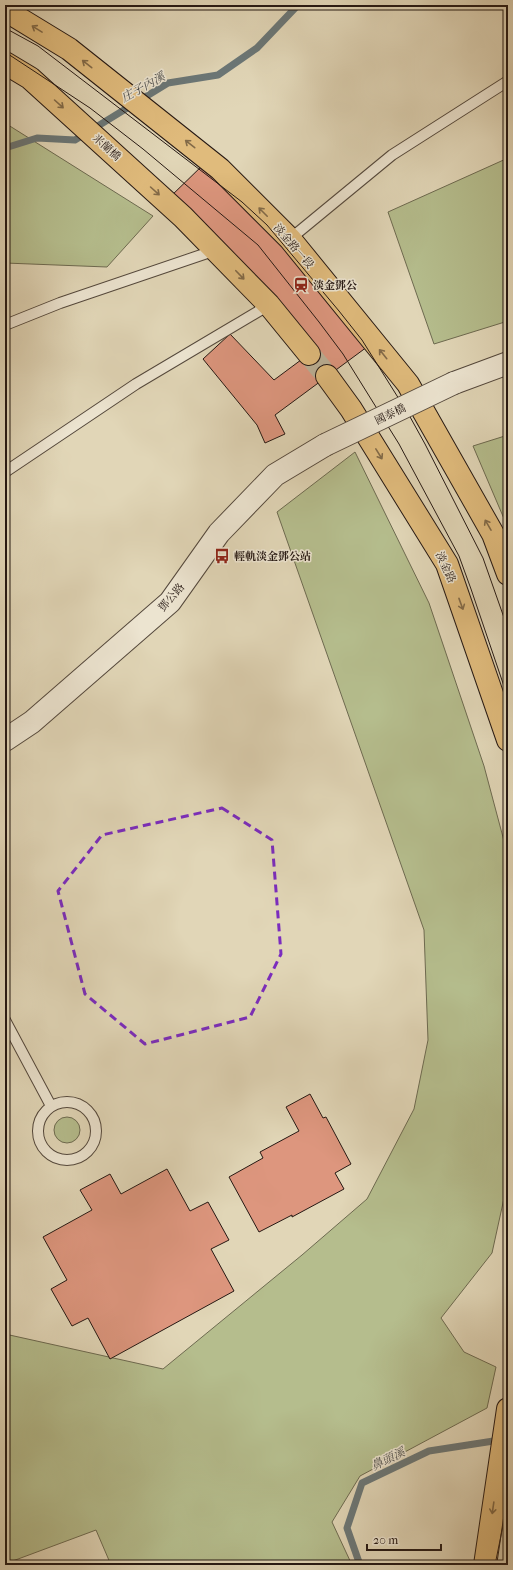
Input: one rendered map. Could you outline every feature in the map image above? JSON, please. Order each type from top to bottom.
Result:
[{"type":"main road","name":"淡金路一段","points":[[5,10],[69,49],[220,169],[290,239],[408,384],[493,534],[508,574]]},
{"type":"main road","name":"米蘭橋","points":[[5,64],[30,78],[183,217],[216,250]]},
{"type":"main road","points":[[216,250],[269,305],[310,354]]},
{"type":"main road","name":"淡金路","points":[[327,376],[352,409],[447,564],[502,718],[508,740]]},
{"type":"main road","points":[[485,1565],[507,1416]]},
{"type":"street","name":"國泰橋","points":[[325,445],[454,383],[508,363]]},
{"type":"street","name":"鄧公路","points":[[5,740],[32,722],[170,602],[220,533],[275,475],[325,445]]},
{"type":"lane","points":[[290,239],[392,155],[508,82]]},
{"type":"lane","points":[[5,326],[60,303],[216,250]]},
{"type":"lane","points":[[5,472],[136,384],[269,305]]},
{"type":"lane","points":[[5,1020],[51,1106]]},
{"type":"lane","points":[[59,1102],[76,1102],[84,1106],[93,1116],[97,1128],[94,1144],[80,1157],[72,1160],[64,1160],[49,1154],[43,1148],[38,1136],[39,1121],[51,1106],[59,1102]]},
{"type":"highlighted area","points":[[222,808],[272,840],[281,954],[250,1017],[145,1044],[85,994],[58,891],[102,835]]},
{"type":"green space","points":[[5,123],[153,216],[107,267],[5,263]]},
{"type":"green space","points":[[508,158],[508,321],[434,344],[388,212]]},
{"type":"green space","points":[[508,435],[508,528],[473,446]]},
{"type":"green space","points":[[355,452],[429,603],[484,766],[508,856],[508,1180],[492,1253],[441,1318],[464,1352],[496,1367],[487,1408],[360,1476],[332,1522],[352,1565],[111,1565],[96,1530],[10,1562],[5,1559],[5,1334],[163,1369],[302,1255],[367,1199],[414,1109],[428,1040],[424,930],[277,512]]},
{"type":"green space","points":[[67,1117],[76,1121],[80,1130],[76,1139],[67,1143],[58,1139],[54,1130],[58,1121]]},
{"type":"building","points":[[207,161],[371,344],[275,415],[285,434],[265,443],[257,425],[203,359],[230,334],[274,380],[309,354],[168,199]]},
{"type":"building","points":[[310,1094],[323,1118],[326,1117],[351,1164],[335,1173],[344,1189],[292,1217],[292,1215],[259,1232],[229,1177],[263,1158],[260,1152],[299,1131],[286,1107]]},
{"type":"building","points":[[167,1169],[190,1211],[208,1202],[229,1240],[211,1249],[234,1291],[110,1359],[88,1318],[72,1326],[51,1289],[67,1280],[43,1237],[92,1210],[80,1190],[110,1174],[121,1194]]},
{"type":"waterway","name":"庄子內溪","points":[[5,148],[37,138],[75,140],[168,83],[218,75],[257,48],[298,5]]},
{"type":"waterway","name":"鼻頭溪","points":[[360,1565],[347,1528],[362,1483],[429,1451],[500,1440]]},
{"type":"tunnel","points":[[309,354],[327,376]]},
{"type":"tram line","points":[[5,28],[38,46],[242,202],[267,225],[339,311],[362,340],[409,415],[425,444],[483,558],[508,629]]},
{"type":"tram line","points":[[5,52],[90,108],[143,149],[258,245],[319,322],[343,354],[399,444],[459,556],[508,698]]},
{"type":"tram line","points":[[495,1565],[508,1501]]},
{"type":"place","name":"淡金鄧公","points":[[301,285]]},
{"type":"place","name":"輕軌淡金鄧公站","points":[[222,556]]}]
